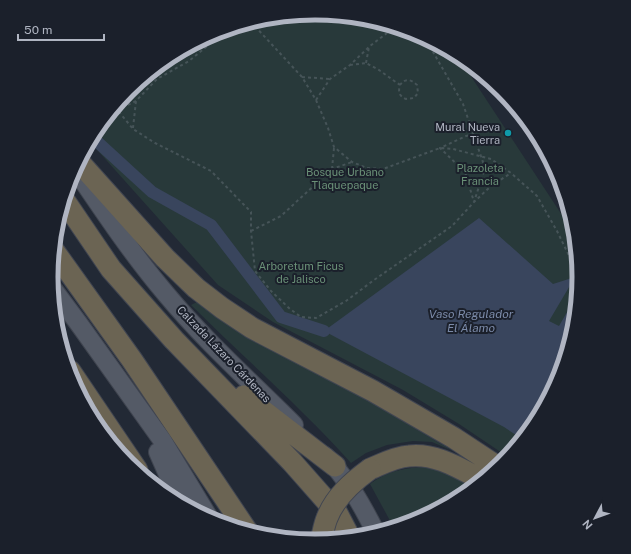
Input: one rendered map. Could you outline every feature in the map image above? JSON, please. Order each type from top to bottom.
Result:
[{"type":"highway","points":[[83,167],[165,258],[196,288],[222,308],[252,328],[373,391],[492,463]]},
{"type":"highway","points":[[68,206],[111,269],[174,340],[292,462],[337,513],[347,532]]},
{"type":"highway","points":[[59,258],[132,360],[240,522]]},
{"type":"highway","points":[[174,340],[257,407],[335,466]]},
{"type":"highway","points":[[93,405],[112,433]]},
{"type":"highway","points":[[323,534],[327,518],[338,497],[356,479],[370,469],[390,461],[409,456],[431,457],[450,464],[476,477]]},
{"type":"main road","name":"Calzada Lázaro Cárdenas","points":[[79,176],[124,241],[167,295],[218,349],[335,466],[362,505],[373,527]]},
{"type":"main road","points":[[59,298],[162,440],[203,507]]},
{"type":"main road","points":[[128,392],[176,493]]},
{"type":"path","points":[[256,27],[302,77],[316,100],[334,147],[332,169]]},
{"type":"path","points":[[316,100],[330,78],[350,65],[388,31]]},
{"type":"path","points":[[125,105],[136,101],[157,78],[189,61],[209,44]]},
{"type":"path","points":[[366,63],[370,46]]},
{"type":"path","points":[[431,48],[463,104],[485,168],[474,202]]},
{"type":"path","points":[[350,65],[366,63],[400,85]]},
{"type":"path","points":[[302,77],[330,78]]},
{"type":"path","points":[[406,80],[414,82],[417,85],[418,90],[416,96],[410,100],[402,98],[398,90],[400,85],[406,80]]},
{"type":"path","points":[[133,129],[136,101]]},
{"type":"path","points":[[119,112],[133,129],[155,143],[211,171],[251,212],[251,231],[255,271],[271,291],[301,317],[316,318],[346,301],[452,226],[491,186],[512,172]]},
{"type":"path","points":[[334,147],[352,162],[367,168],[383,169],[474,134]]},
{"type":"path","points":[[440,148],[453,149],[491,159],[512,172],[537,196],[557,231],[572,262]]},
{"type":"path","points":[[440,148],[465,172],[474,202]]},
{"type":"path","points":[[251,231],[281,216],[332,169],[352,162]]},
{"type":"green space","name":"Bosque Urbano Tlaquepaque","points":[[316,20],[349,22],[382,29],[414,40],[444,54],[466,69],[567,223],[572,260],[572,294],[568,327],[559,360],[538,406],[529,420],[502,453],[459,424],[403,390],[273,322],[218,285],[94,146],[122,108],[134,95],[173,63],[187,54],[217,40],[249,29],[282,22]]},
{"type":"green space","points":[[199,301],[231,325],[271,350],[369,401],[453,451],[432,442],[413,441],[387,445],[366,453],[351,463],[292,402],[191,305]]},
{"type":"green space","points":[[425,467],[440,469],[469,483],[444,500],[414,514],[391,522],[370,484],[390,473],[410,468]]},
{"type":"water","name":"Vaso Regulador El Álamo","points":[[479,218],[553,284],[572,278],[572,282],[549,321],[559,326],[570,307],[568,327],[559,360],[538,406],[517,436],[504,427],[324,331]]},
{"type":"waterway","points":[[97,142],[152,192],[211,225],[281,317],[324,331]]},
{"type":"place","name":"Mural Nueva Tierra","points":[[508,133]]},
{"type":"park label","name":"Plazoleta Francia","points":[[480,174]]},
{"type":"park label","name":"Arboretum Ficus de Jalisco","points":[[301,272]]}]
